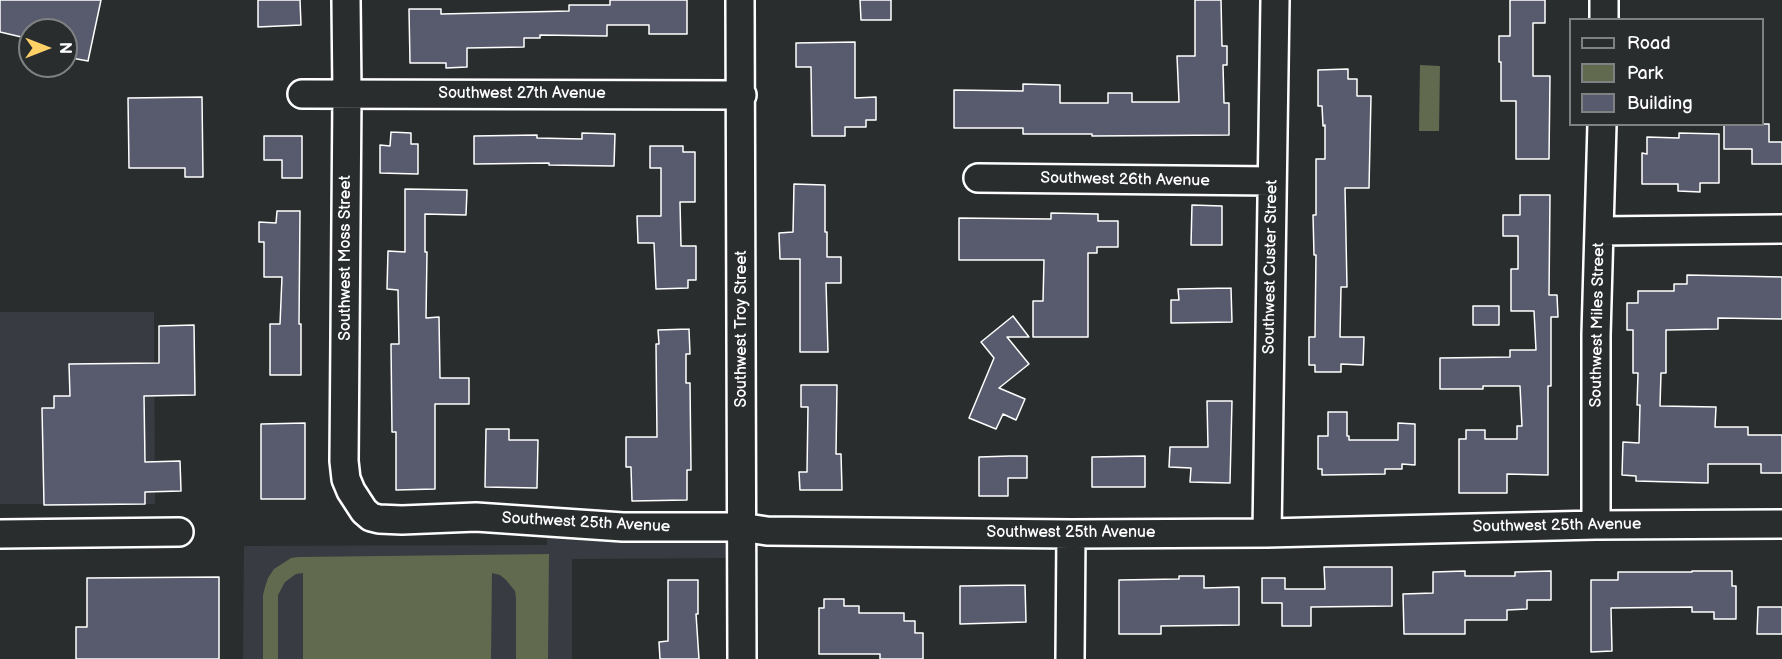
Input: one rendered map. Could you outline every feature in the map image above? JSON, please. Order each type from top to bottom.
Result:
[{"type":"street","name":"Southwest Moss Street","points":[[346,0],[345,461],[346,479],[364,511]]},
{"type":"street","name":"Southwest Troy Street","points":[[741,0],[742,659]]},
{"type":"street","name":"Southwest Custer Street","points":[[1267,533],[1275,0]]},
{"type":"street","points":[[1604,0],[1604,18]]},
{"type":"street","name":"Southwest 27th Avenue","points":[[302,94],[742,95]]},
{"type":"street","name":"Southwest Miles Street","points":[[1596,525],[1596,335],[1602,126]]},
{"type":"street","name":"Southwest 26th Avenue","points":[[978,178],[1272,181]]},
{"type":"street","points":[[1600,231],[1782,229]]},
{"type":"street","name":"Southwest 25th Avenue","points":[[364,511],[371,517],[379,519],[476,518],[623,527],[741,527],[767,531],[1071,534],[1782,524]]},
{"type":"street","points":[[0,534],[179,532]]},
{"type":"street","points":[[1070,659],[1071,534]]},
{"type":"shaded area","points":[[0,312],[154,312],[155,504],[0,504]]},
{"type":"shaded area","points":[[547,535],[728,536],[728,558],[572,559],[572,659],[243,659],[244,546],[547,545]]},
{"type":"green space","points":[[1420,65],[1440,66],[1439,131],[1419,131]]},
{"type":"green space","points":[[549,554],[548,659],[516,659],[515,591],[500,575],[492,573],[491,659],[303,659],[303,573],[296,574],[285,582],[278,595],[278,659],[263,659],[265,587],[274,569],[291,558]]},
{"type":"building","points":[[0,0],[101,0],[88,61],[78,59],[78,18],[18,18],[18,36],[0,32]]},
{"type":"building","points":[[258,0],[300,0],[301,25],[258,27]]},
{"type":"building","points":[[610,0],[687,0],[687,34],[649,34],[649,25],[607,25],[607,36],[540,35],[540,38],[524,38],[524,47],[467,48],[467,67],[446,68],[446,63],[410,63],[409,9],[441,9],[441,14],[569,11],[569,5],[610,5]]},
{"type":"building","points":[[860,0],[891,0],[891,20],[861,20]]},
{"type":"building","points":[[1195,0],[1221,0],[1222,46],[1227,46],[1227,65],[1223,65],[1224,103],[1229,103],[1229,135],[1092,136],[1092,134],[1023,134],[1023,128],[954,128],[954,90],[1023,91],[1023,84],[1060,85],[1060,103],[1108,103],[1108,93],[1132,93],[1132,102],[1179,102],[1177,56],[1195,56]]},
{"type":"building","points":[[1510,0],[1545,0],[1545,23],[1533,23],[1533,76],[1550,76],[1549,159],[1516,159],[1516,101],[1501,101],[1499,36],[1510,36]]},
{"type":"building","points":[[855,42],[855,98],[876,97],[876,120],[866,120],[866,127],[845,127],[845,136],[812,136],[811,67],[796,67],[796,43]]},
{"type":"building","points":[[1348,69],[1348,79],[1357,79],[1357,96],[1371,96],[1369,188],[1345,188],[1347,287],[1341,287],[1340,337],[1364,337],[1363,365],[1341,364],[1341,372],[1315,372],[1315,365],[1309,365],[1309,337],[1315,337],[1316,255],[1314,255],[1313,215],[1316,215],[1316,159],[1325,159],[1325,125],[1323,126],[1322,106],[1318,106],[1318,70]]},
{"type":"building","points":[[202,97],[203,177],[185,177],[185,168],[129,168],[128,98]]},
{"type":"building","points":[[1769,124],[1769,142],[1782,142],[1782,164],[1752,164],[1752,149],[1724,149],[1724,126]]},
{"type":"building","points":[[391,132],[411,133],[411,144],[418,144],[418,174],[380,173],[380,145],[390,146]]},
{"type":"building","points":[[582,133],[615,134],[614,166],[549,165],[549,163],[474,164],[474,136],[537,135],[537,138],[582,139]]},
{"type":"building","points":[[1679,133],[1719,134],[1719,183],[1700,183],[1700,192],[1678,191],[1678,184],[1642,184],[1642,153],[1647,154],[1647,137],[1679,138]]},
{"type":"building","points":[[264,136],[302,136],[302,178],[282,178],[282,160],[264,160]]},
{"type":"building","points":[[650,146],[683,146],[683,152],[695,152],[695,202],[680,202],[681,246],[696,246],[696,280],[688,280],[688,288],[656,289],[654,243],[638,243],[637,216],[661,216],[661,168],[650,168]]},
{"type":"building","points":[[794,184],[825,185],[827,257],[841,257],[841,283],[826,283],[828,352],[800,352],[800,259],[780,259],[779,233],[793,232]]},
{"type":"building","points":[[405,189],[467,190],[466,215],[425,214],[426,318],[439,317],[440,378],[469,378],[469,404],[435,404],[435,489],[396,490],[396,432],[392,432],[391,344],[399,344],[398,290],[387,289],[388,251],[405,252]]},
{"type":"building","points":[[1520,195],[1550,195],[1549,295],[1557,295],[1558,317],[1551,317],[1548,475],[1507,474],[1507,493],[1459,493],[1459,439],[1466,439],[1466,430],[1485,430],[1485,439],[1517,439],[1517,426],[1522,426],[1520,386],[1440,389],[1440,358],[1510,357],[1510,350],[1536,350],[1534,311],[1511,311],[1511,269],[1518,269],[1518,236],[1503,236],[1503,215],[1520,215]]},
{"type":"building","points":[[1192,205],[1222,206],[1222,245],[1191,245]]},
{"type":"building","points":[[277,211],[300,211],[301,375],[270,375],[270,324],[280,324],[282,277],[264,277],[264,242],[259,242],[259,222],[276,223]]},
{"type":"building","points":[[1051,213],[1098,214],[1098,221],[1118,221],[1118,247],[1097,247],[1097,253],[1088,253],[1088,337],[1033,337],[1033,301],[1043,301],[1044,260],[959,260],[959,218],[1051,219]]},
{"type":"building","points":[[1687,275],[1782,277],[1782,319],[1718,318],[1718,329],[1666,330],[1666,373],[1661,373],[1660,406],[1716,407],[1715,427],[1748,427],[1748,435],[1782,435],[1782,473],[1761,473],[1761,464],[1708,464],[1708,483],[1636,481],[1636,476],[1622,475],[1623,442],[1639,443],[1638,373],[1633,373],[1633,330],[1627,330],[1627,303],[1638,303],[1638,291],[1674,291],[1674,284],[1687,284]]},
{"type":"building","points":[[1231,288],[1232,322],[1171,323],[1171,300],[1179,300],[1178,289]]},
{"type":"building","points":[[1473,306],[1499,306],[1499,325],[1473,325]]},
{"type":"building","points":[[1013,316],[1029,337],[1007,337],[1029,364],[999,388],[1025,399],[1016,420],[1003,414],[996,429],[969,418],[994,358],[981,342]]},
{"type":"building","points":[[194,325],[195,395],[144,396],[145,462],[180,461],[181,491],[145,492],[145,504],[44,505],[42,408],[54,408],[54,396],[70,396],[69,364],[159,363],[159,326]]},
{"type":"building","points":[[689,329],[690,354],[686,354],[686,383],[690,383],[691,470],[687,470],[687,500],[632,501],[631,467],[626,467],[626,437],[657,437],[656,344],[659,344],[658,330]]},
{"type":"building","points":[[801,385],[837,385],[836,454],[841,454],[842,490],[800,490],[799,472],[807,472],[808,407],[801,407]]},
{"type":"building","points":[[1207,401],[1232,401],[1230,483],[1190,482],[1191,468],[1169,467],[1170,447],[1208,447]]},
{"type":"building","points":[[1328,412],[1347,412],[1349,440],[1398,440],[1398,423],[1415,424],[1415,465],[1402,464],[1402,469],[1385,469],[1385,474],[1322,475],[1322,469],[1318,469],[1318,436],[1328,436]]},
{"type":"building","points":[[305,423],[305,499],[261,499],[261,424]]},
{"type":"building","points":[[486,429],[509,429],[509,440],[538,440],[537,488],[485,487]]},
{"type":"building","points":[[1027,456],[1027,478],[1008,478],[1008,496],[979,496],[979,457]]},
{"type":"building","points":[[1145,456],[1145,487],[1092,487],[1092,457]]},
{"type":"building","points":[[1324,567],[1392,567],[1392,606],[1311,607],[1311,626],[1282,626],[1282,603],[1262,603],[1262,578],[1285,578],[1285,589],[1325,589]]},
{"type":"building","points":[[1465,571],[1465,576],[1515,576],[1515,572],[1551,571],[1551,600],[1527,600],[1527,609],[1507,610],[1507,620],[1465,620],[1465,634],[1404,634],[1403,594],[1433,593],[1433,572]]},
{"type":"building","points":[[1732,571],[1732,586],[1736,586],[1736,619],[1714,619],[1714,612],[1692,612],[1692,607],[1611,608],[1612,651],[1591,652],[1591,580],[1618,580],[1618,572]]},
{"type":"building","points":[[1179,576],[1204,576],[1204,588],[1239,587],[1239,625],[1161,626],[1161,634],[1119,634],[1119,580],[1179,579]]},
{"type":"building","points":[[219,577],[219,659],[76,659],[76,627],[87,627],[87,578]]},
{"type":"building","points":[[668,580],[698,580],[698,614],[696,614],[699,659],[660,659],[659,642],[668,641]]},
{"type":"building","points":[[1025,585],[1026,622],[960,624],[960,586]]},
{"type":"building","points":[[824,599],[844,599],[844,606],[859,606],[859,613],[904,613],[904,621],[915,621],[915,633],[923,633],[923,659],[880,659],[880,654],[819,654],[819,608],[824,608]]},
{"type":"building","points":[[1758,607],[1782,607],[1782,634],[1757,634]]}]
